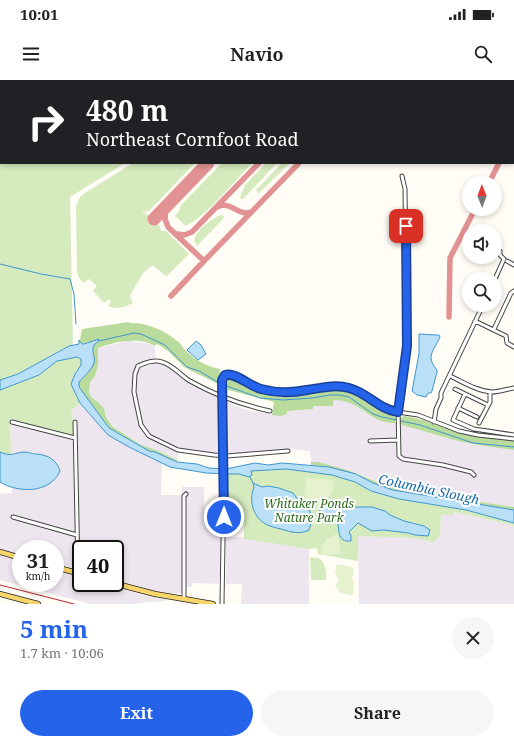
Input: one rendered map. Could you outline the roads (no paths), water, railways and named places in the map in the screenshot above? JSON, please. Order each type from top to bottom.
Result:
[{"type":"main road","points":[[0,552],[12,555]]},
{"type":"main road","points":[[124,586],[152,594],[213,604]]},
{"type":"main road","points":[[0,594],[36,604]]},
{"type":"street","points":[[402,176],[404,180],[405,198],[407,346],[398,412],[398,440],[400,458],[443,465],[471,472],[474,475]]},
{"type":"street","points":[[507,261],[514,265]]},
{"type":"street","points":[[494,329],[511,293],[514,291]]},
{"type":"street","points":[[434,422],[441,393],[480,312]]},
{"type":"street","points":[[476,321],[506,336],[507,343],[514,348]]},
{"type":"street","points":[[270,411],[223,397],[188,380],[172,367],[161,361],[154,361],[138,366],[135,374],[134,392],[138,415],[141,425],[149,436],[175,449],[224,456],[288,451]]},
{"type":"street","points":[[222,604],[224,477],[222,382],[224,376],[228,374],[232,375],[253,387],[276,392],[298,391],[329,386],[345,387],[363,393],[383,408],[418,415],[455,430],[514,440]]},
{"type":"street","points":[[450,376],[479,389],[490,392],[514,388]]},
{"type":"street","points":[[454,389],[488,405]]},
{"type":"street","points":[[479,424],[488,405],[490,392]]},
{"type":"street","points":[[465,394],[453,420],[474,429],[514,435]]},
{"type":"street","points":[[458,408],[477,417]]},
{"type":"street","points":[[12,422],[75,438]]},
{"type":"street","points":[[75,422],[77,540]]},
{"type":"street","points":[[370,441],[398,440]]},
{"type":"street","points":[[184,599],[184,496],[186,494]]},
{"type":"street","points":[[13,517],[77,534]]},
{"type":"water","points":[[419,334],[439,335],[440,337],[431,357],[437,372],[432,391],[431,393],[428,393],[426,397],[417,395],[412,391],[419,354]]},
{"type":"water","points":[[99,339],[93,346],[93,366],[79,382],[79,387],[109,428],[149,451],[155,452],[177,462],[197,464],[209,468],[226,469],[255,463],[268,465],[282,463],[329,467],[356,474],[373,483],[393,490],[514,510],[514,523],[466,510],[399,499],[371,491],[355,482],[332,475],[286,469],[251,471],[252,475],[249,477],[239,474],[206,473],[170,467],[108,435],[80,403],[71,384],[81,365],[81,359],[77,357],[57,361],[39,375],[0,390],[0,380],[18,374],[69,346],[79,344],[79,340],[82,344],[84,344]]},
{"type":"water","points":[[196,341],[201,345],[206,354],[198,360],[187,350]]},
{"type":"water","points":[[0,452],[10,454],[26,452],[45,456],[52,459],[57,464],[60,471],[55,479],[49,484],[41,487],[24,489],[7,486],[0,482]]},
{"type":"water","points":[[253,483],[262,487],[268,486],[279,488],[293,493],[302,505],[310,511],[311,523],[309,530],[299,533],[292,532],[270,526],[260,520],[254,511],[252,502],[254,487]]},
{"type":"water","points":[[345,502],[356,507],[372,507],[385,511],[390,515],[404,521],[424,526],[430,530],[428,536],[384,530],[372,531],[358,523],[349,532],[351,541],[343,540],[337,520],[324,519],[320,515],[320,509],[327,504]]},
{"type":"waterway","points":[[0,264],[70,279],[74,294],[76,324]]},
{"type":"waterway","name":"Columbia Slough","points":[[99,341],[134,333],[141,334],[165,345],[187,367],[199,371],[221,384]]},
{"type":"waterway","name":"Columbia Slough","points":[[224,385],[260,398],[283,400],[340,395],[349,397],[373,414],[382,417],[420,425],[473,443],[514,447]]},
{"type":"waterway","points":[[250,477],[253,483]]},
{"type":"railway","points":[[0,585],[74,604]]},
{"type":"park label","name":"Whitaker Ponds Nature Park","points":[[309,511]]}]
